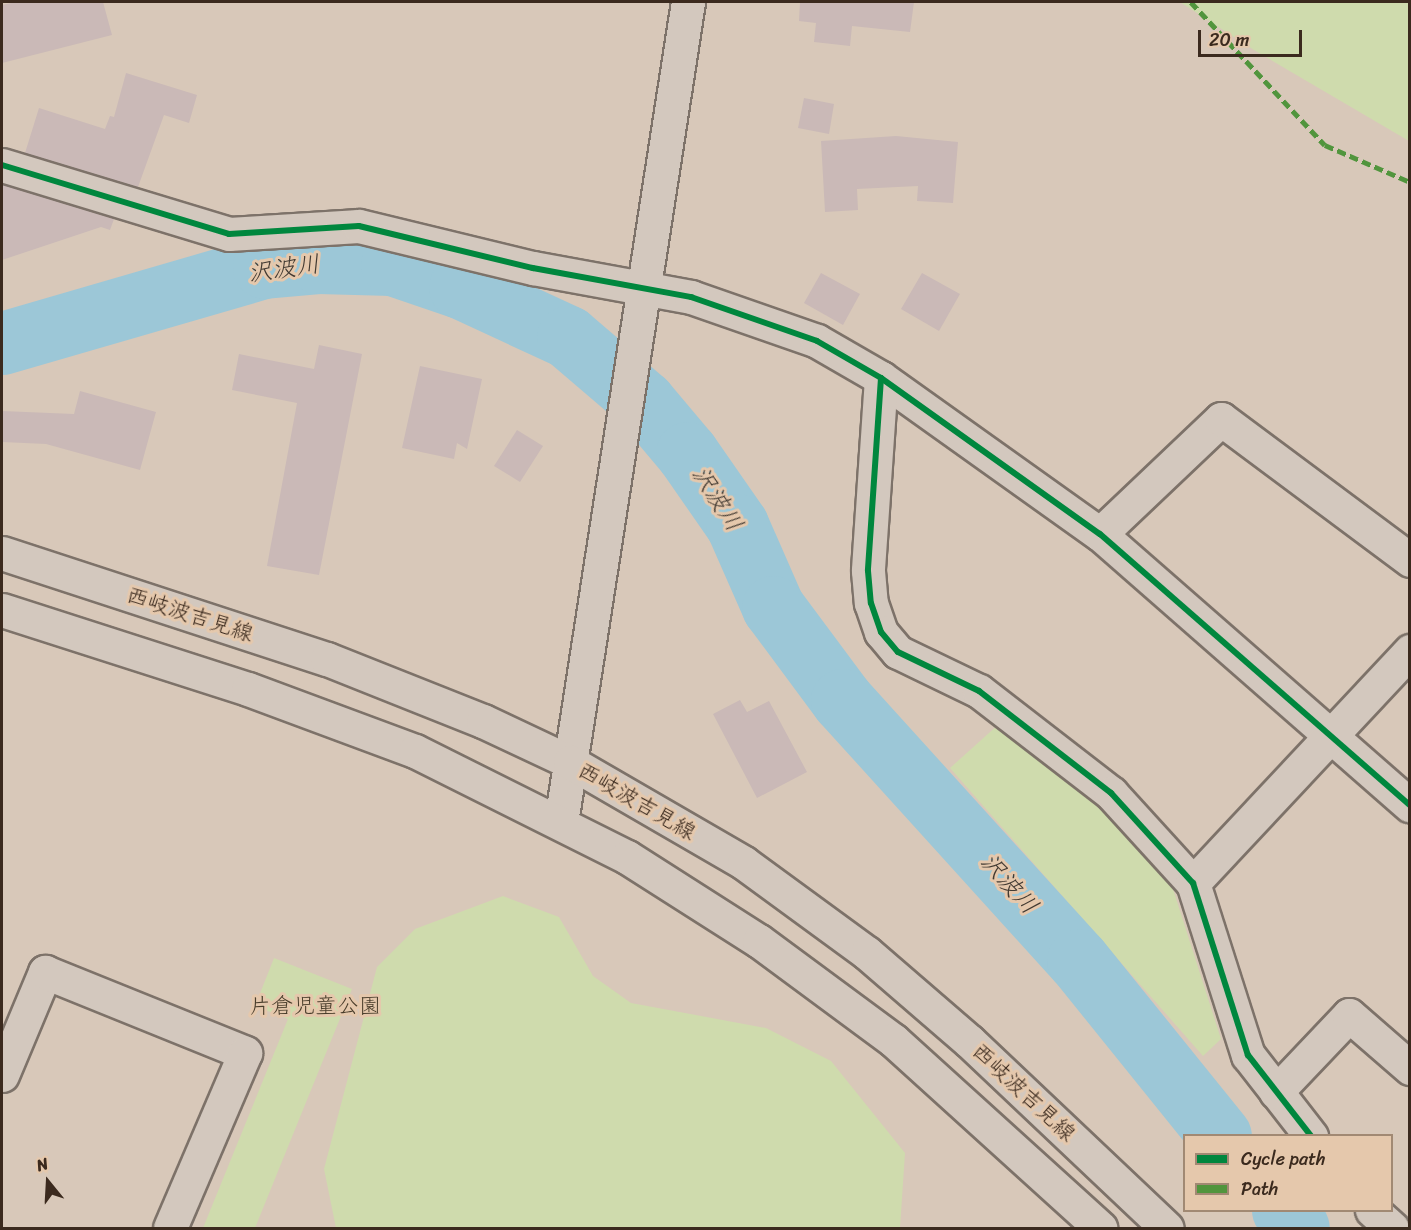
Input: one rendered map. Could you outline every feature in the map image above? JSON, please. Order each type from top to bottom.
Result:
[{"type":"street","points":[[561,822],[688,2]]},
{"type":"street","points":[[2,165],[229,234],[359,226],[533,268],[691,297],[817,340],[881,378],[1100,534],[1410,805]]},
{"type":"street","points":[[881,378],[868,571],[871,603],[881,632],[898,652],[979,691],[1102,786],[1193,884],[1248,1055],[1309,1134]]},
{"type":"street","points":[[1100,534],[1221,419],[1410,560]]},
{"type":"street","name":"西岐波吉見線","points":[[2,553],[327,659],[483,721],[570,762],[744,863],[867,952],[969,1041],[1167,1228]]},
{"type":"street","points":[[2,610],[248,689],[416,751],[561,822],[759,941],[893,1040],[1100,1228]]},
{"type":"street","points":[[1193,884],[1410,651]]},
{"type":"street","points":[[2,1076],[45,972],[245,1053],[171,1228]]},
{"type":"street","points":[[1276,1092],[1349,1015],[1410,1068]]},
{"type":"street","points":[[1374,1212],[1392,1228]]},
{"type":"green space","points":[[1180,2],[1409,2],[1409,141],[1254,50]]},
{"type":"green space","points":[[999,724],[1072,780],[1153,856],[1173,889],[1221,1039],[1203,1056],[950,768]]},
{"type":"green space","points":[[503,896],[559,917],[593,976],[631,1003],[766,1028],[831,1061],[905,1153],[900,1228],[336,1228],[324,1169],[377,967],[415,929]]},
{"type":"green space","name":"片倉児童公園","points":[[274,958],[352,989],[255,1228],[203,1228],[288,1019],[255,1006]]},
{"type":"building","points":[[16,2],[103,2],[112,35],[2,63],[2,5]]},
{"type":"building","points":[[800,2],[914,2],[910,32],[852,26],[850,46],[814,42],[816,23],[799,21]]},
{"type":"building","points":[[126,73],[197,95],[189,123],[164,115],[138,187],[25,153],[39,108],[105,129],[110,116],[114,117]]},
{"type":"building","points":[[804,98],[834,104],[829,134],[798,128]]},
{"type":"building","points":[[896,136],[958,142],[953,203],[917,201],[918,186],[857,189],[858,210],[825,212],[821,141]]},
{"type":"building","points":[[2,184],[114,219],[110,230],[101,227],[2,260]]},
{"type":"building","points":[[821,273],[860,294],[843,325],[804,303]]},
{"type":"building","points":[[922,273],[960,294],[939,331],[901,309]]},
{"type":"building","points":[[319,345],[362,354],[319,575],[267,566],[297,403],[232,390],[239,354],[314,369]]},
{"type":"building","points":[[420,366],[482,379],[467,449],[457,443],[454,459],[402,448]]},
{"type":"building","points":[[80,391],[156,412],[140,470],[46,444],[2,442],[2,411],[74,414]]},
{"type":"building","points":[[517,430],[543,446],[520,482],[494,466]]},
{"type":"building","points":[[740,700],[747,712],[769,701],[807,772],[757,798],[713,714]]},
{"type":"waterway","name":"沢波川","points":[[2,343],[264,267],[318,262],[392,264],[460,287],[568,337],[644,402],[687,453],[737,525],[773,607],[842,700],[1078,960],[1218,1134]]},
{"type":"waterway","name":"沢波川","points":[[1285,1212],[1298,1228]]},
{"type":"marked path","points":[[1191,2],[1325,145],[1410,182]]},
{"type":"cycle path","points":[[2,165],[229,234],[359,226],[533,268],[691,297],[817,341],[881,378],[1100,534],[1410,805]]},
{"type":"cycle path","points":[[881,378],[868,571],[871,603],[881,632],[898,652],[979,691],[1111,793],[1193,883],[1248,1055],[1309,1134]]}]
